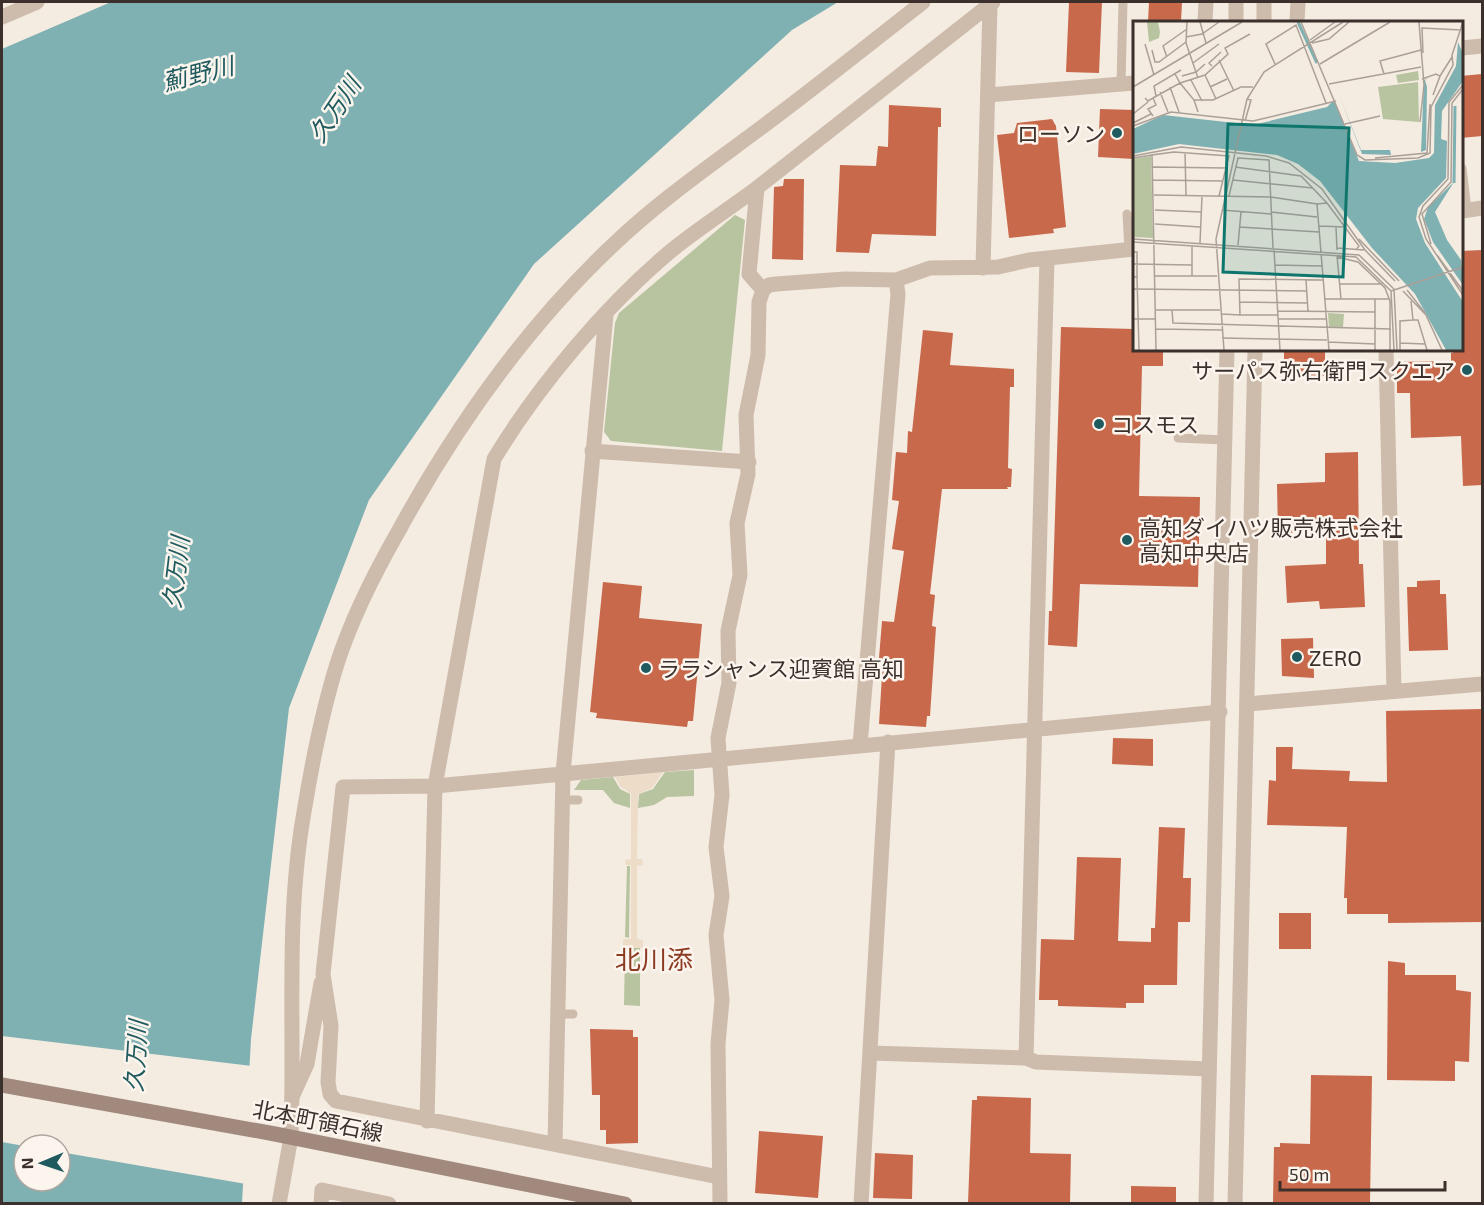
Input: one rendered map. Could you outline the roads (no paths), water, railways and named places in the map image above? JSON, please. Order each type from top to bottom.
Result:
[{"type":"main road","name":"北本町領石線","points":[[2,1085],[291,1137],[625,1203]]},
{"type":"street","points":[[2,17],[37,2]]},
{"type":"street","points":[[280,1202],[291,1137],[296,885],[303,815],[315,754],[338,662],[368,586],[426,480],[489,386],[550,309],[615,243],[667,198],[923,2]]},
{"type":"street","points":[[1205,21],[1206,2]]},
{"type":"street","points":[[1236,2],[1236,21]]},
{"type":"street","points":[[1264,2],[1264,21]]},
{"type":"street","points":[[1297,21],[1298,2]]},
{"type":"street","points":[[983,268],[991,3]]},
{"type":"street","points":[[427,1121],[435,786],[494,459],[517,420],[606,315],[671,251],[757,188],[991,3]]},
{"type":"street","points":[[1463,48],[1482,46]]},
{"type":"street","points":[[988,95],[1128,83]]},
{"type":"street","points":[[757,188],[749,274],[763,290]]},
{"type":"street","points":[[1464,211],[1482,208]]},
{"type":"street","points":[[720,1203],[718,1044],[722,1000],[717,934],[723,896],[716,847],[722,795],[718,757],[729,683],[728,631],[740,575],[737,523],[747,487],[749,462],[746,415],[758,355],[758,313],[763,290],[769,285],[822,280],[896,280],[930,268],[983,268],[1132,249]]},
{"type":"street","points":[[1026,1058],[1047,259]]},
{"type":"street","points":[[860,745],[898,294],[896,280]]},
{"type":"street","points":[[555,1144],[565,1014],[563,772],[606,315]]},
{"type":"street","points":[[1206,1203],[1220,712],[1227,351]]},
{"type":"street","points":[[1235,1203],[1255,351]]},
{"type":"street","points":[[1386,351],[1394,691]]},
{"type":"street","points":[[592,451],[749,462]]},
{"type":"street","points":[[1247,704],[1482,684]]},
{"type":"street","points":[[292,1097],[307,1064],[323,974],[343,787],[435,786],[718,757],[1220,712]]},
{"type":"street","points":[[861,1203],[888,742]]},
{"type":"street","points":[[323,974],[331,1026],[328,1082],[330,1094],[336,1101],[427,1121],[719,1177]]},
{"type":"street","points":[[871,1053],[1026,1058],[1036,1062],[1209,1069]]},
{"type":"street","points":[[321,1203],[322,1190],[389,1203]]},
{"type":"lane","points":[[1123,2],[1128,83]]},
{"type":"lane","points":[[1463,190],[1464,211]]},
{"type":"lane","points":[[1127,214],[1132,249]]},
{"type":"lane","points":[[1178,438],[1225,440]]},
{"type":"lane","points":[[562,800],[578,800]]},
{"type":"water","points":[[111,2],[838,2],[792,30],[534,264],[369,500],[289,708],[251,1039],[242,1203],[2,1203],[2,49]]},
{"type":"place","name":"ローソン","points":[[1117,133]]},
{"type":"place","name":"サーパス弥右衛門スクエア","points":[[1467,370]]},
{"type":"place","name":"コスモス","points":[[1099,424]]},
{"type":"place","name":"高知ダイハツ販売株式会社 高知中央店","points":[[1127,540]]},
{"type":"place","name":"ZERO","points":[[1297,657]]},
{"type":"place","name":"ララシャンス迎賓館 高知","points":[[646,668]]},
{"type":"district","name":"北川添","points":[[654,958]]},
{"type":"water label","name":"薊野川","points":[[198,73]]},
{"type":"water label","name":"久万川","points":[[334,109]]},
{"type":"water label","name":"久万川","points":[[175,572]]},
{"type":"water label","name":"久万川","points":[[135,1056]]}]
